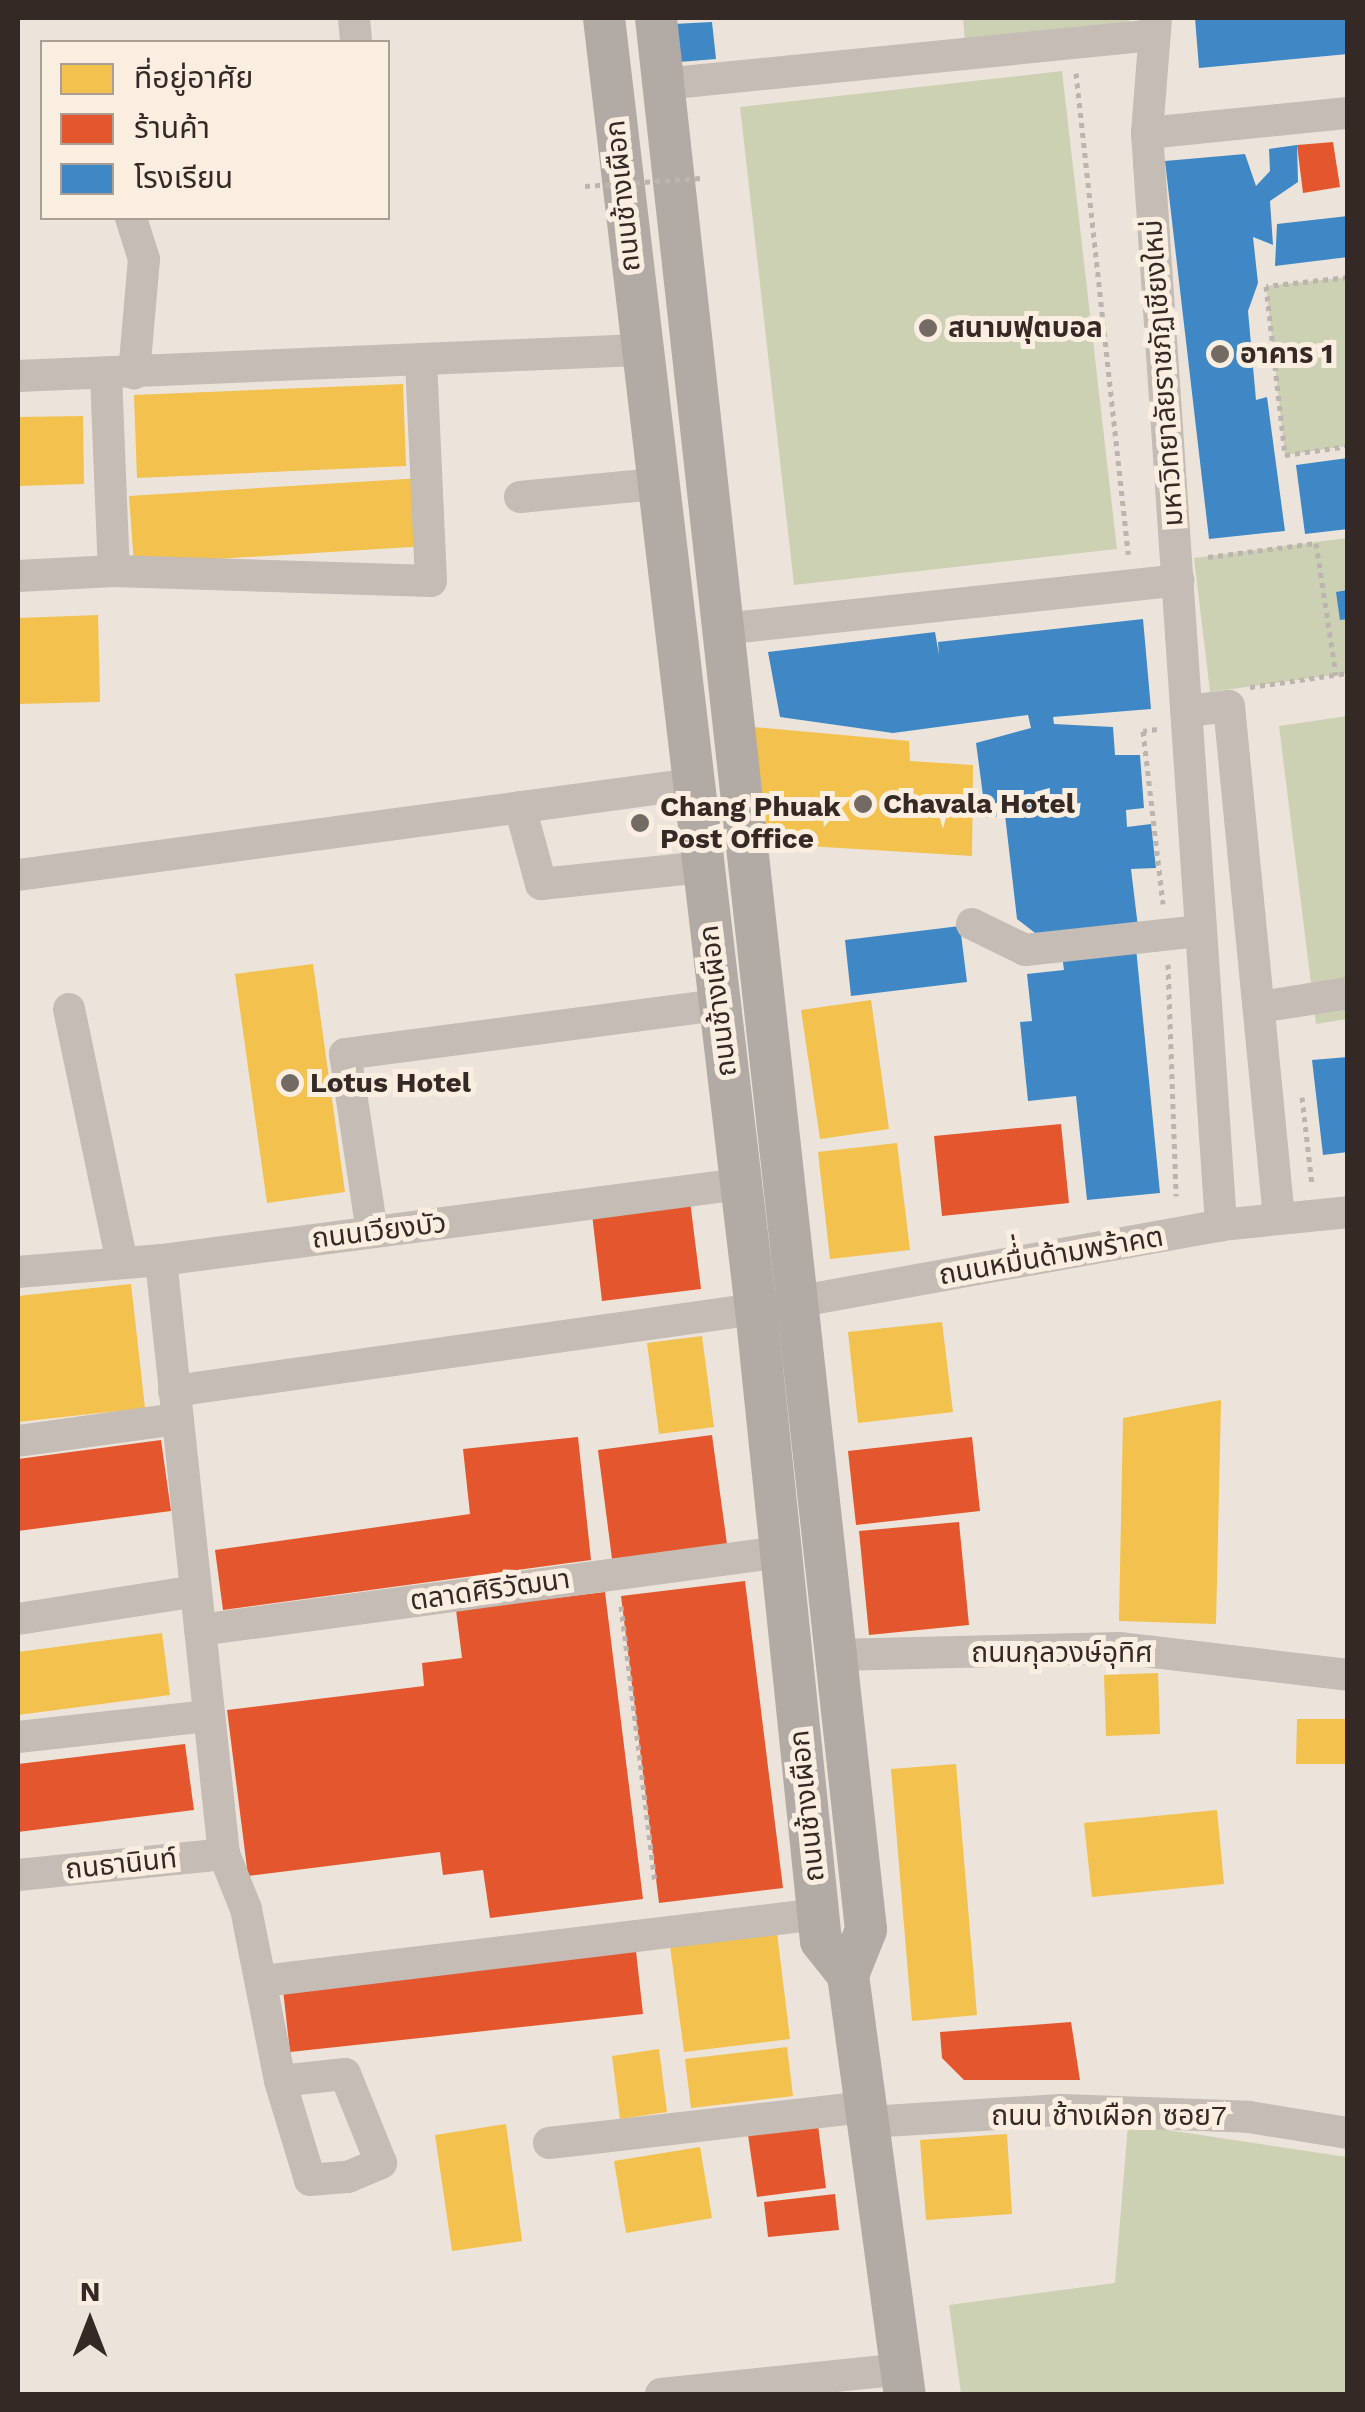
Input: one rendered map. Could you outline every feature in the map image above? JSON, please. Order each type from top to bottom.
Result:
[{"type":"main road","name":"ถนนช้างเผือก","points":[[604,18],[639,350],[741,1184],[776,1305],[835,1654],[866,1930],[848,1975],[903,2382]]},
{"type":"main road","name":"ถนนช้างเผือก","points":[[656,18],[722,629],[776,1305],[781,1552],[820,1941],[848,1975]]},
{"type":"street","points":[[664,84],[1154,26]]},
{"type":"street","name":"มหาวิทยาลัยราชภัฏเชียงใหม่","points":[[1154,26],[1146,133],[1186,569],[1172,711],[1202,932],[1222,1225]]},
{"type":"street","points":[[1146,133],[1348,113]]},
{"type":"street","points":[[114,571],[120,374],[144,259],[132,220]]},
{"type":"street","points":[[18,376],[639,350]]},
{"type":"street","points":[[18,576],[114,571],[431,581],[421,360]]},
{"type":"street","points":[[520,497],[655,484]]},
{"type":"street","points":[[722,629],[1186,569]]},
{"type":"street","points":[[1172,711],[1229,706],[1279,1218]]},
{"type":"street","points":[[18,875],[692,784]]},
{"type":"street","points":[[520,807],[541,884],[702,867]]},
{"type":"street","points":[[972,924],[1025,950],[1202,932]]},
{"type":"street","points":[[1260,1006],[1348,992]]},
{"type":"street","points":[[372,1232],[345,1054],[717,1005]]},
{"type":"street","points":[[69,1008],[122,1264]]},
{"type":"street","name":"ถนนเวียงบัว","points":[[18,1272],[161,1260],[741,1184]]},
{"type":"street","name":"ถนนหมื่่นด้ามพร้าคต","points":[[18,1441],[176,1405],[776,1305],[1222,1225],[1348,1212]]},
{"type":"street","points":[[161,1260],[224,1854],[246,1908],[280,2081]]},
{"type":"street","name":"ตลาดศิริวัฒนา","points":[[200,1630],[781,1552]]},
{"type":"street","points":[[18,1619],[196,1591]]},
{"type":"street","name":"ถนนกุลวงษ์อุทิศ","points":[[835,1654],[1119,1648],[1348,1675]]},
{"type":"street","points":[[18,1737],[209,1716]]},
{"type":"street","name":"ถนธานินท์","points":[[18,1875],[224,1854]]},
{"type":"street","points":[[263,1982],[489,1951],[818,1914]]},
{"type":"street","name":"ถนน ช้างเผือก ซอย7","points":[[550,2143],[867,2115],[1062,2110],[1249,2117],[1348,2134]]},
{"type":"street","points":[[661,2394],[903,2382]]},
{"type":"path","points":[[1074,58],[1130,566]]},
{"type":"path","points":[[585,186],[701,178]]},
{"type":"path","points":[[1348,276],[1266,286],[1284,455],[1348,446]]},
{"type":"path","points":[[1186,569],[1316,543],[1336,675]]},
{"type":"path","points":[[1246,687],[1348,673]]},
{"type":"path","points":[[1172,711],[1157,730],[1143,730],[1167,936],[1176,1196]]},
{"type":"path","points":[[616,1574],[655,1882]]},
{"type":"green space","points":[[963,18],[1131,18],[1126,26],[965,42]]},
{"type":"green space","name":"สนามฟุตบอล","points":[[1062,71],[1117,549],[794,585],[740,107]]},
{"type":"green space","points":[[1347,277],[1347,446],[1285,455],[1266,286]]},
{"type":"green space","points":[[1347,538],[1347,673],[1210,692],[1194,558]]},
{"type":"green space","points":[[1347,716],[1347,1019],[1316,1024],[1279,726]]},
{"type":"green space","points":[[1128,2124],[1347,2157],[1347,2394],[961,2394],[949,2305],[1115,2283]]},
{"type":"building: ที่อยู่อาศัย","points":[[403,384],[406,466],[137,478],[134,395]]},
{"type":"building: ที่อยู่อาศัย","points":[[83,416],[84,484],[18,486],[18,417]]},
{"type":"building: ที่อยู่อาศัย","points":[[422,478],[427,546],[134,564],[129,496]]},
{"type":"building: ที่อยู่อาศัย","points":[[98,615],[100,702],[18,704],[18,618]]},
{"type":"building: ที่อยู่อาศัย","name":"Chavala Hotel","points":[[743,726],[909,741],[910,761],[973,765],[972,856],[757,843]]},
{"type":"building: ที่อยู่อาศัย","name":"Lotus Hotel","points":[[313,964],[345,1192],[267,1203],[235,974]]},
{"type":"building: ที่อยู่อาศัย","points":[[871,1000],[889,1129],[820,1139],[801,1010]]},
{"type":"building: ที่อยู่อาศัย","points":[[897,1143],[910,1250],[830,1259],[818,1152]]},
{"type":"building: ที่อยู่อาศัย","points":[[131,1284],[145,1408],[18,1422],[18,1296]]},
{"type":"building: ที่อยู่อาศัย","points":[[942,1322],[953,1412],[858,1423],[848,1332]]},
{"type":"building: ที่อยู่อาศัย","points":[[702,1336],[714,1427],[659,1434],[647,1343]]},
{"type":"building: ที่อยู่อาศัย","points":[[1221,1400],[1216,1624],[1119,1621],[1123,1418]]},
{"type":"building: ที่อยู่อาศัย","points":[[162,1633],[170,1695],[18,1715],[18,1652]]},
{"type":"building: ที่อยู่อาศัย","points":[[1158,1673],[1160,1734],[1106,1736],[1104,1675]]},
{"type":"building: ที่อยู่อาศัย","points":[[1297,1719],[1348,1719],[1348,1764],[1296,1764]]},
{"type":"building: ที่อยู่อาศัย","points":[[956,1764],[977,2015],[912,2021],[891,1769]]},
{"type":"building: ที่อยู่อาศัย","points":[[1217,1810],[1224,1884],[1092,1897],[1084,1823]]},
{"type":"building: ที่อยู่อาศัย","points":[[777,1933],[790,2039],[684,2052],[670,1946]]},
{"type":"building: ที่อยู่อาศัย","points":[[787,2047],[793,2096],[691,2108],[685,2059]]},
{"type":"building: ที่อยู่อาศัย","points":[[659,2049],[667,2112],[620,2119],[612,2056]]},
{"type":"building: ที่อยู่อาศัย","points":[[506,2124],[522,2241],[452,2251],[435,2135]]},
{"type":"building: ที่อยู่อาศัย","points":[[1007,2134],[1012,2214],[926,2220],[920,2140]]},
{"type":"building: ที่อยู่อาศัย","points":[[700,2147],[712,2218],[626,2233],[614,2161]]},
{"type":"building: ร้านค้า","points":[[1333,142],[1340,187],[1303,193],[1297,145]]},
{"type":"building: ร้านค้า","points":[[1061,1124],[1069,1203],[942,1216],[934,1136]]},
{"type":"building: ร้านค้า","points":[[690,1201],[701,1289],[602,1301],[592,1214]]},
{"type":"building: ร้านค้า","points":[[712,1435],[727,1544],[612,1559],[598,1450]]},
{"type":"building: ร้านค้า","points":[[578,1437],[591,1560],[223,1610],[215,1550],[470,1514],[463,1449]]},
{"type":"building: ร้านค้า","points":[[972,1437],[980,1511],[856,1525],[848,1451]]},
{"type":"building: ร้านค้า","points":[[161,1440],[171,1511],[18,1531],[18,1459]]},
{"type":"building: ร้านค้า","points":[[959,1522],[969,1625],[869,1635],[859,1531]]},
{"type":"building: ร้านค้า","points":[[745,1581],[783,1888],[659,1903],[621,1596]]},
{"type":"building: ร้านค้า","points":[[605,1592],[643,1899],[490,1918],[483,1870],[443,1875],[440,1852],[248,1876],[227,1710],[424,1686],[422,1663],[462,1658],[456,1610]]},
{"type":"building: ร้านค้า","points":[[185,1744],[194,1810],[18,1832],[18,1764]]},
{"type":"building: ร้านค้า","points":[[636,1951],[643,2014],[290,2052],[283,1990]]},
{"type":"building: ร้านค้า","points":[[1071,2022],[1080,2080],[964,2080],[942,2058],[940,2032]]},
{"type":"building: ร้านค้า","points":[[818,2125],[826,2188],[757,2197],[748,2135]]},
{"type":"building: ร้านค้า","points":[[835,2194],[839,2230],[768,2237],[764,2202]]},
{"type":"building: โรงเรียน","points":[[1195,18],[1348,18],[1348,54],[1199,68]]},
{"type":"building: โรงเรียน","points":[[712,22],[716,59],[679,62],[674,24]]},
{"type":"building: โรงเรียน","name":"อาคาร 1","points":[[1297,145],[1298,182],[1270,201],[1273,245],[1253,237],[1258,283],[1248,311],[1256,400],[1267,397],[1285,531],[1209,539],[1165,161],[1245,154],[1256,186],[1270,171],[1269,149]]},
{"type":"building: โรงเรียน","points":[[1348,216],[1348,257],[1275,266],[1277,224]]},
{"type":"building: โรงเรียน","points":[[1348,458],[1348,529],[1305,534],[1296,465]]},
{"type":"building: โรงเรียน","points":[[1348,590],[1348,619],[1340,620],[1336,592]]},
{"type":"building: โรงเรียน","points":[[1143,619],[1151,709],[1053,717],[1054,724],[1113,727],[1115,755],[1140,755],[1144,808],[1126,810],[1127,827],[1151,824],[1156,868],[1131,869],[1138,927],[1043,939],[1017,919],[1005,815],[986,818],[976,743],[1031,728],[1028,715],[893,733],[780,717],[768,652],[935,632],[939,655],[938,642]]},
{"type":"building: โรงเรียน","points":[[960,926],[967,982],[851,996],[845,940]]},
{"type":"building: โรงเรียน","points":[[1136,948],[1160,1193],[1087,1200],[1076,1096],[1028,1101],[1020,1022],[1032,1021],[1027,974],[1064,970],[1062,955]]},
{"type":"building: โรงเรียน","points":[[1348,1057],[1348,1152],[1323,1155],[1312,1060]]},
{"type":"place","name":"สนามฟุตบอล","points":[[928,328]]},
{"type":"place","name":"อาคาร 1","points":[[1220,354]]},
{"type":"place","name":"Chavala Hotel","points":[[863,804]]},
{"type":"place","name":"Chang Phuak Post Office","points":[[640,823]]},
{"type":"place","name":"Lotus Hotel","points":[[290,1083]]}]
